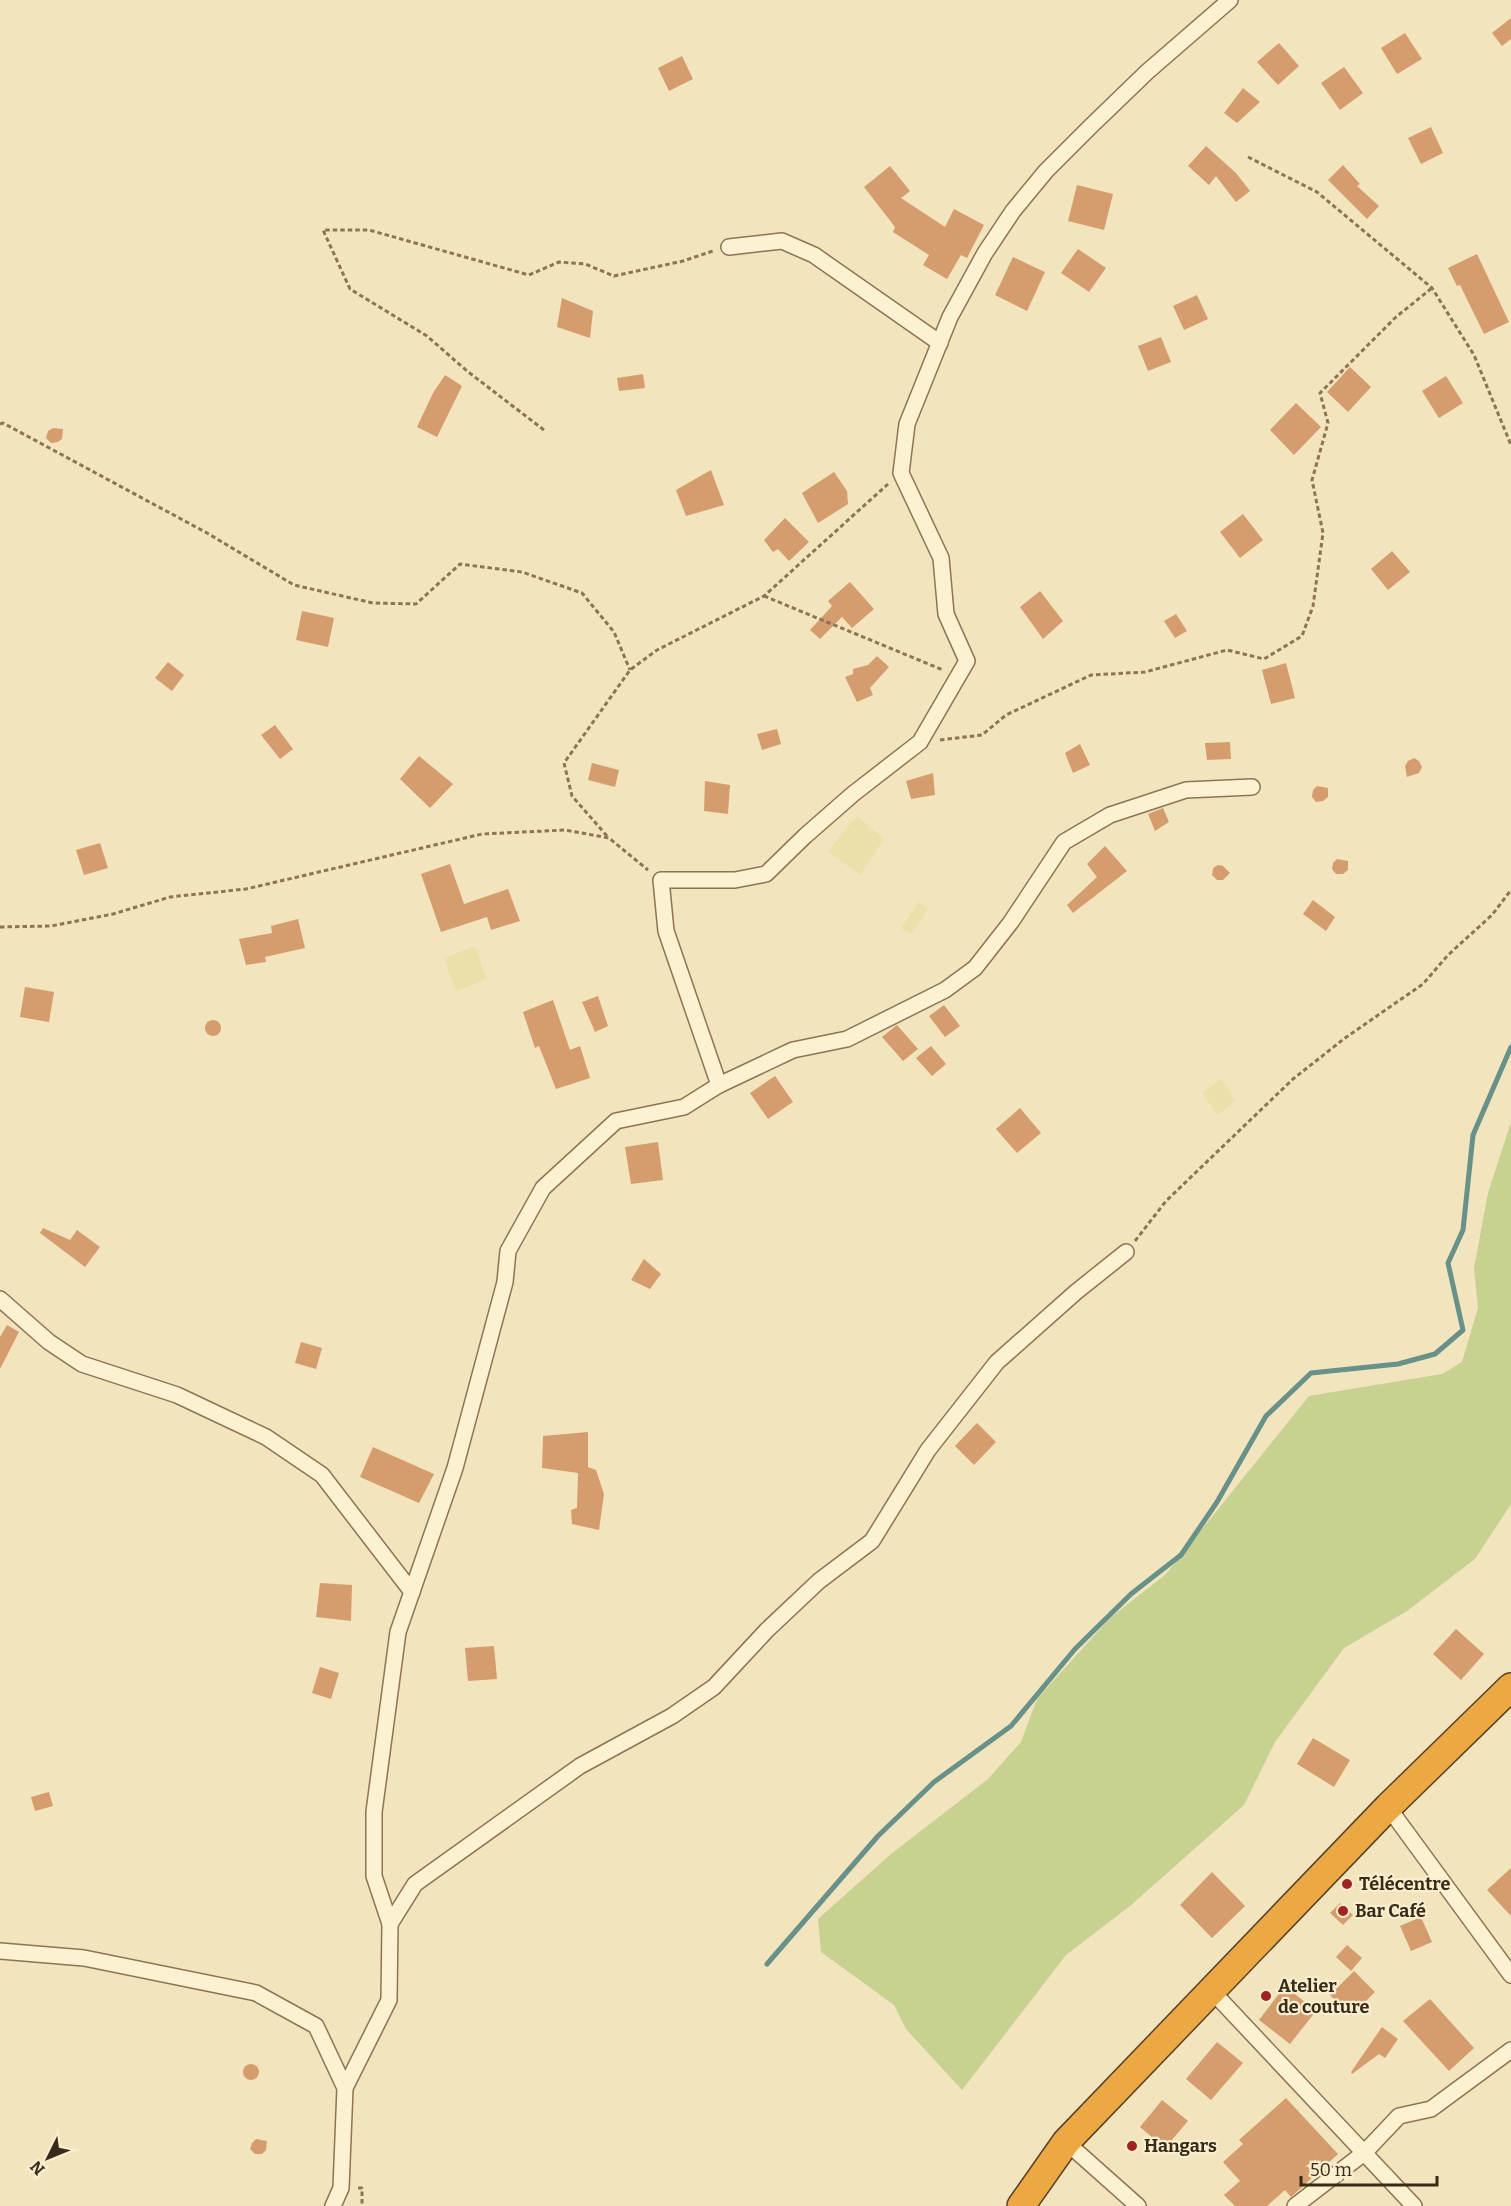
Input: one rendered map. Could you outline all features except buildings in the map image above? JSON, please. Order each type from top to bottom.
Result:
[{"type":"highway","points":[[1021,2206],[1066,2142],[1388,1807],[1511,1687]]},
{"type":"street","points":[[719,1085],[666,931],[661,880],[735,880],[766,874],[805,836],[854,794],[920,742],[967,661],[946,614],[941,558],[901,473],[907,424],[950,317],[985,253],[1013,211],[1046,171],[1147,72],[1230,0]]},
{"type":"street","points":[[729,247],[782,241],[814,255],[940,344]]},
{"type":"street","points":[[333,2206],[341,2188],[345,2088],[389,2000],[390,1924],[374,1875],[374,1812],[398,1632],[455,1468],[505,1282],[508,1251],[543,1188],[616,1121],[684,1107],[719,1085],[793,1050],[847,1039],[945,990],[975,968],[1011,922],[1064,842],[1110,815],[1186,790],[1252,787]]},
{"type":"street","points":[[390,1924],[415,1884],[580,1766],[672,1716],[714,1687],[767,1630],[819,1581],[872,1541],[928,1450],[997,1362],[1126,1252]]},
{"type":"street","points":[[0,1299],[49,1342],[82,1364],[177,1395],[266,1437],[322,1475],[412,1592]]},
{"type":"street","points":[[1388,1807],[1511,1975]]},
{"type":"street","points":[[0,1951],[84,1958],[256,1993],[315,2026],[345,2088]]},
{"type":"street","points":[[1211,1990],[1414,2206]]},
{"type":"street","points":[[1295,2206],[1364,2152],[1399,2116],[1431,2109],[1511,2050]]},
{"type":"street","points":[[1066,2142],[1138,2206]]},
{"type":"path","points":[[1248,157],[1317,192],[1432,288],[1474,355],[1511,445]]},
{"type":"path","points":[[544,430],[467,371],[427,336],[350,289],[323,231],[369,230],[529,275],[559,262],[585,264],[614,276],[683,261],[729,247]]},
{"type":"path","points":[[920,742],[982,735],[1006,716],[1091,675],[1145,672],[1227,650],[1264,659],[1302,636],[1313,606],[1323,533],[1312,480],[1328,423],[1320,393],[1396,317],[1432,288]]},
{"type":"path","points":[[0,424],[3,423],[207,533],[294,585],[373,603],[416,604],[460,564],[522,572],[582,593],[614,632],[630,670]]},
{"type":"path","points":[[661,880],[609,838],[572,796],[564,764],[630,670],[657,650],[764,596],[901,473]]},
{"type":"path","points":[[764,596],[958,677]]},
{"type":"path","points":[[0,927],[51,926],[113,914],[170,897],[246,889],[482,834],[565,830],[609,838]]},
{"type":"path","points":[[1126,1252],[1166,1201],[1293,1079],[1345,1038],[1423,984],[1448,955],[1492,915],[1511,890]]},
{"type":"shaded area","points":[[857,816],[884,839],[860,875],[828,851]]},
{"type":"shaded area","points":[[919,902],[928,909],[911,935],[901,928]]},
{"type":"shaded area","points":[[475,946],[486,978],[456,992],[444,958]]},
{"type":"shaded area","points":[[1221,1079],[1236,1100],[1218,1115],[1202,1093]]},
{"type":"green space","points":[[1511,1122],[1511,1504],[1475,1559],[1407,1611],[1344,1648],[1275,1742],[1244,1805],[1130,1906],[1066,1955],[962,2090],[906,2029],[894,2005],[821,1952],[818,1919],[891,1854],[988,1779],[1021,1742],[1037,1699],[1110,1618],[1166,1574],[1309,1396],[1442,1374],[1462,1362],[1478,1308],[1474,1268],[1488,1193]]},
{"type":"waterway","points":[[767,1964],[878,1836],[934,1782],[1011,1726],[1075,1649],[1131,1594],[1181,1555],[1217,1502],[1266,1416],[1311,1373],[1398,1364],[1435,1354],[1463,1330],[1448,1263],[1463,1230],[1473,1135],[1511,1047]]},
{"type":"place","name":"Télécentre","points":[[1347,1884]]},
{"type":"place","name":"Bar Café","points":[[1343,1911]]},
{"type":"place","name":"Atelier de couture","points":[[1266,1996]]},
{"type":"place","name":"Hangars","points":[[1132,2146]]}]
